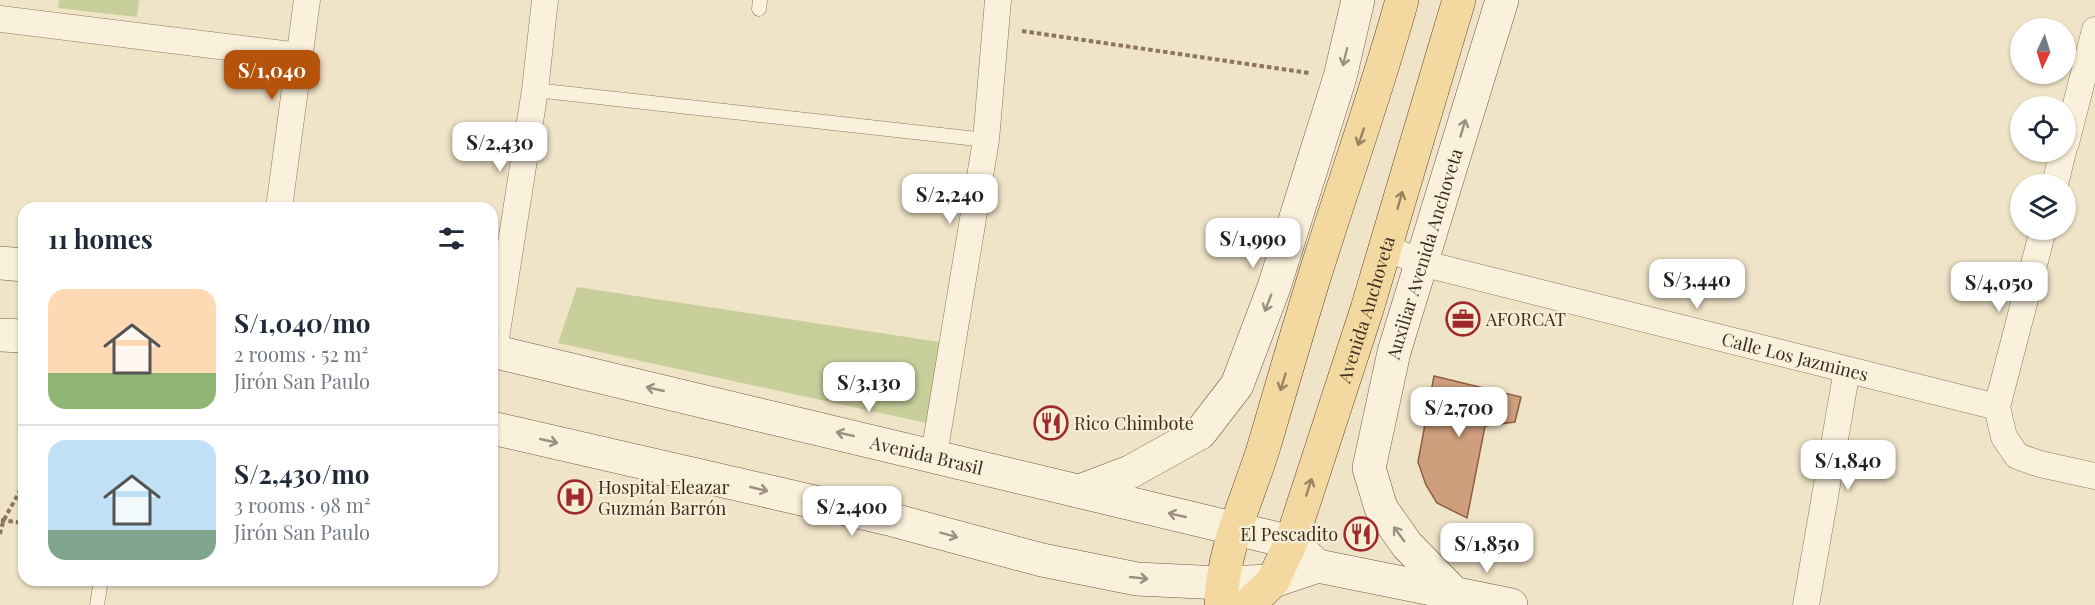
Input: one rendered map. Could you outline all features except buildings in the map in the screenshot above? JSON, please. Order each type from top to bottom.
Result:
[{"type":"main road","points":[[1080,491],[1130,472],[1200,433],[1237,385],[1274,287],[1340,77],[1359,0]]},
{"type":"main road","points":[[1221,594],[1234,529],[1261,456],[1314,276],[1379,84],[1402,0]]},
{"type":"main road","name":"Avenida Anchoveta","points":[[1248,605],[1273,581],[1292,542],[1386,247],[1459,0]]},
{"type":"main road","name":"Auxiliar Avenida Anchoveta","points":[[1453,592],[1407,544],[1381,508],[1369,468],[1394,352],[1502,0]]},
{"type":"main road","points":[[0,263],[18,264]]},
{"type":"main road","points":[[0,335],[18,336]]},
{"type":"main road","name":"Avenida Brasil","points":[[498,352],[1292,542]]},
{"type":"main road","points":[[498,429],[893,520],[1042,560],[1221,594],[1273,581],[1318,566],[1511,605]]},
{"type":"main road","points":[[1292,542],[1318,566]]},
{"type":"street","points":[[280,202],[307,0]]},
{"type":"street","points":[[498,320],[535,90],[545,0]]},
{"type":"street","points":[[934,455],[986,140],[998,0]]},
{"type":"street","points":[[0,19],[300,56]]},
{"type":"street","points":[[2076,104],[2095,30]]},
{"type":"street","points":[[2040,240],[1997,407],[2004,437],[2018,456],[2040,464],[2095,476]]},
{"type":"street","name":"Calle Los Jazmines","points":[[1386,247],[1421,263],[1997,407]]},
{"type":"street","points":[[1806,605],[1847,370]]},
{"type":"lane","points":[[535,90],[986,140]]},
{"type":"lane","points":[[97,605],[100,586]]},
{"type":"path","points":[[995,27],[1340,77]]},
{"type":"path","points":[[0,534],[1,520],[18,493]]},
{"type":"path","points":[[1,520],[18,523]]},
{"type":"green space","points":[[59,0],[139,0],[137,17],[58,8]]},
{"type":"green space","points":[[577,287],[946,343],[931,424],[558,343]]},
{"type":"place","name":"AFORCAT","points":[[1463,319]]},
{"type":"place","name":"Rico Chimbote","points":[[1051,423]]},
{"type":"place","name":"Hospital Eleazar Guzmán Barrón","points":[[575,497]]},
{"type":"place","name":"El Pescadito","points":[[1361,534]]}]
